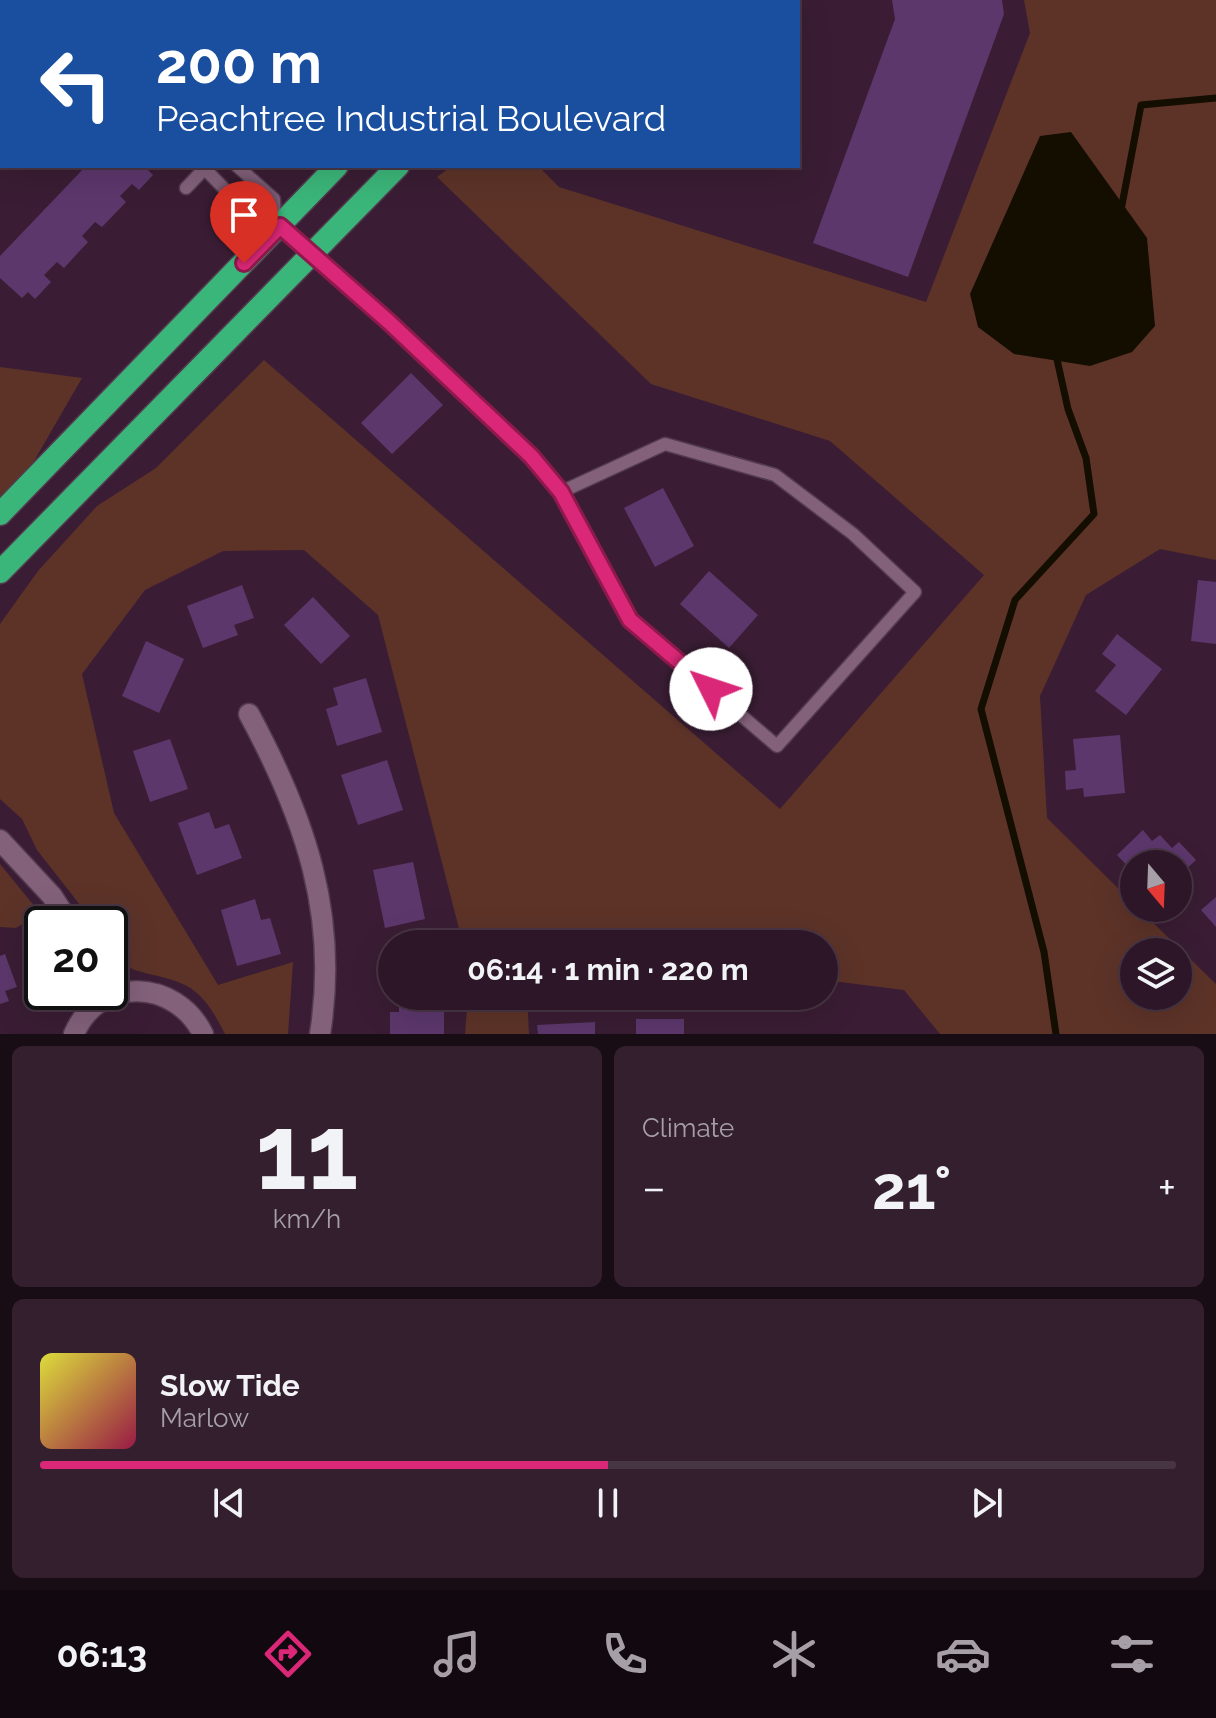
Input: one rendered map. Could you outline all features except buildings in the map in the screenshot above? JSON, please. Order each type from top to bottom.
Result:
[{"type":"highway","points":[[0,514],[278,223],[335,168]]},
{"type":"highway","points":[[0,572],[396,168]]},
{"type":"street","points":[[249,714],[276,764],[312,862],[326,933],[326,996],[320,1034]]},
{"type":"street","points":[[0,840],[58,906]]},
{"type":"street","points":[[128,992],[140,991],[167,997],[190,1013],[203,1034]]},
{"type":"street","points":[[74,1034],[90,1010]]},
{"type":"lane","points":[[186,188],[204,168]]},
{"type":"lane","points":[[206,168],[255,220],[278,223],[313,253],[531,456],[561,492],[630,620],[777,746],[915,592],[853,534],[775,475],[665,444],[561,492]]},
{"type":"lane","points":[[239,168],[274,199],[278,223]]},
{"type":"shaded area","points":[[1024,0],[1216,0],[1216,560],[1160,549],[1086,595],[1040,696],[1047,818],[1120,890],[1120,922],[1152,922],[1169,938],[1120,938],[1120,1010],[1192,1010],[1192,961],[1216,984],[1216,1034],[940,1034],[904,990],[838,982],[838,930],[459,930],[378,615],[304,550],[223,551],[145,590],[82,674],[114,813],[218,985],[293,962],[288,1034],[225,1034],[209,1007],[194,990],[128,966],[128,906],[81,906],[37,850],[22,819],[0,799],[0,624],[38,571],[97,506],[156,468],[264,360],[780,809],[984,575],[830,441],[651,384],[437,177],[449,168],[540,168],[559,187],[926,302],[1030,33]]},
{"type":"shaded area","points":[[1071,132],[1147,238],[1155,326],[1132,352],[1090,366],[1014,354],[978,327],[970,294],[1040,136]]},
{"type":"shaded area","points":[[0,367],[82,378],[0,520]]},
{"type":"shaded area","points":[[0,864],[34,906],[24,906],[24,923],[16,928],[0,927]]},
{"type":"shaded area","points":[[467,1010],[528,1010],[529,1034],[465,1034]]},
{"type":"waterway","points":[[1121,210],[1141,105],[1216,98]]},
{"type":"waterway","points":[[1056,355],[1068,409],[1086,458],[1094,514],[1015,600],[981,709],[1044,952],[1056,1034]]},
{"type":"route","points":[[244,263],[280,226],[389,322],[531,456],[561,492],[630,620],[711,689]]}]
